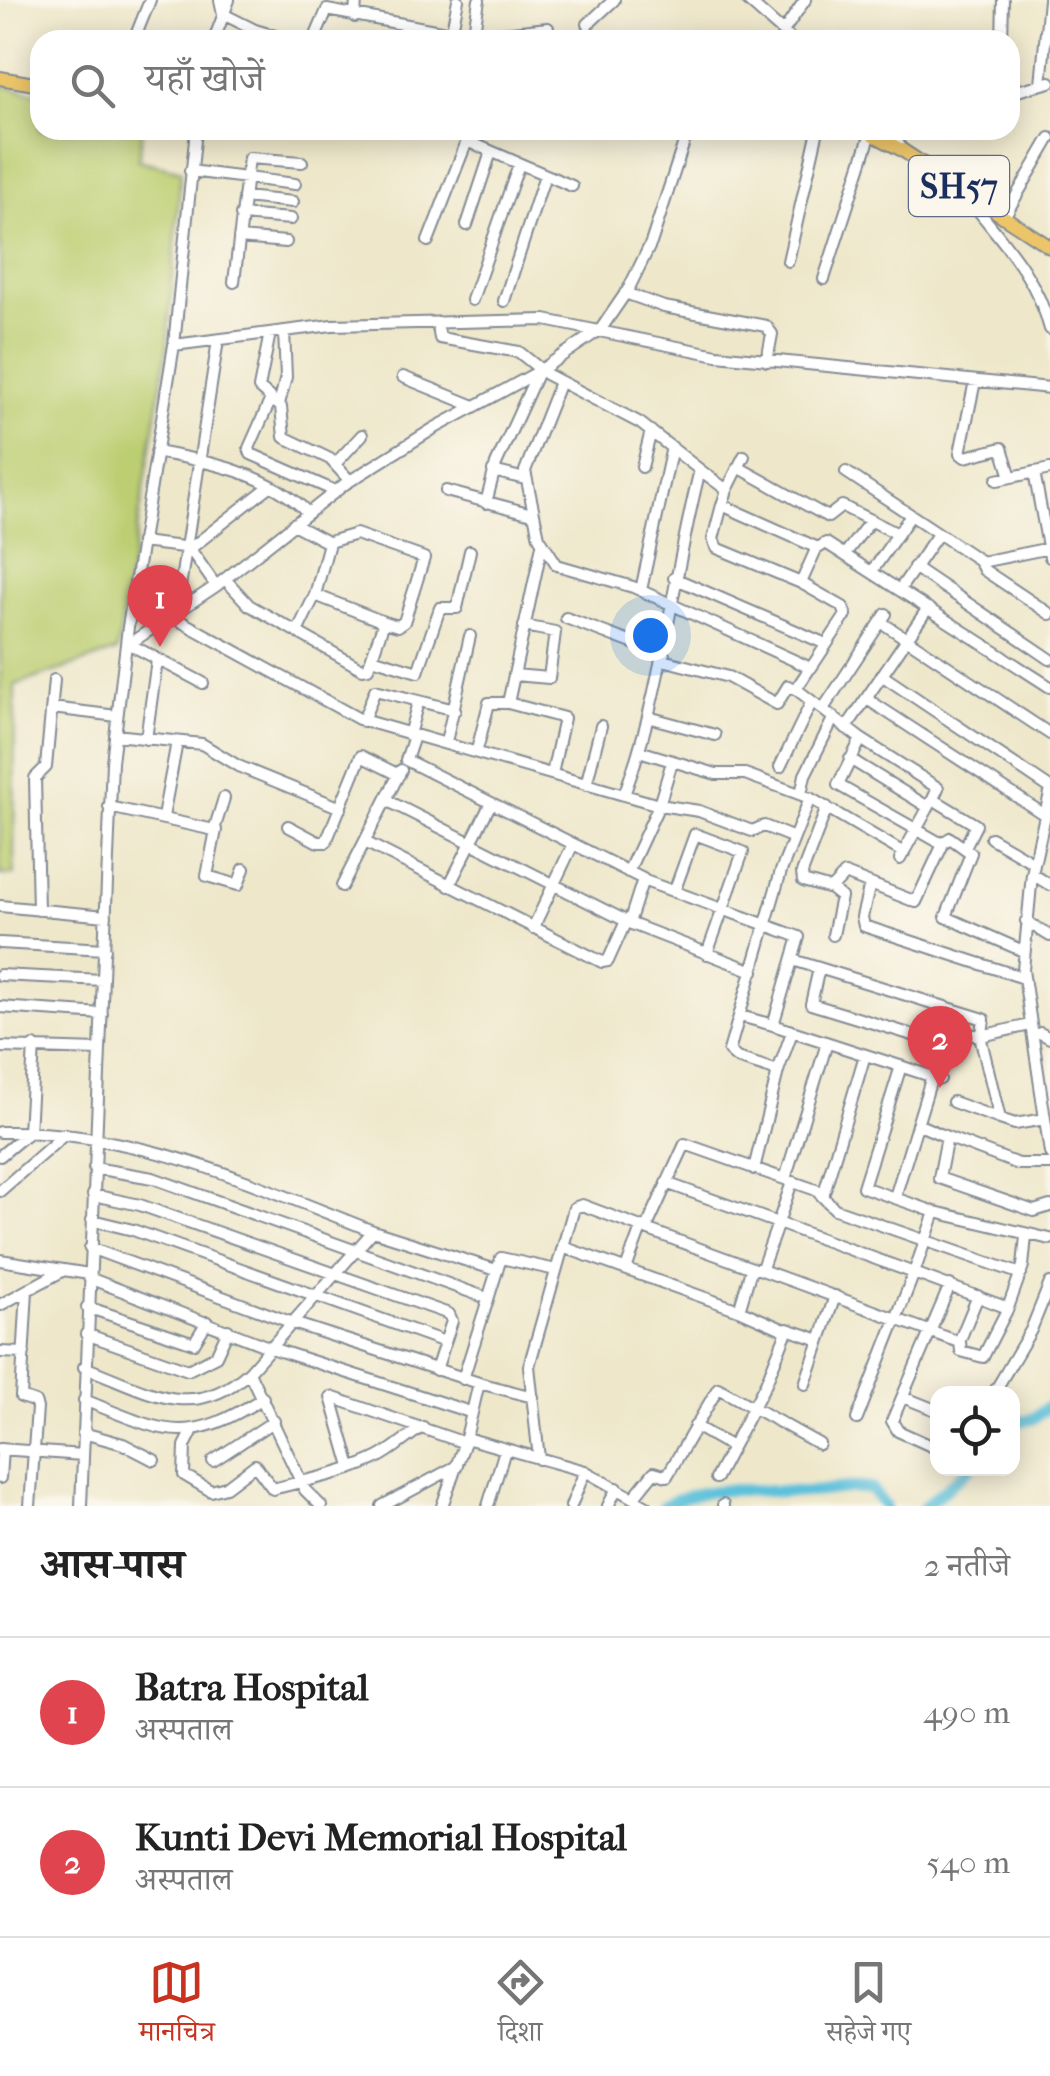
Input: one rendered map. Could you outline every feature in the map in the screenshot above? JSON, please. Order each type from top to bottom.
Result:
[{"type":"main road","points":[[0,76],[30,80]]},
{"type":"main road","name":"SH57","points":[[889,140],[1007,212],[1050,244]]},
{"type":"main road","name":"SH57","points":[[901,146],[1050,244]]},
{"type":"street","points":[[138,30],[150,0]]},
{"type":"street","points":[[220,0],[223,14],[256,30]]},
{"type":"street","points":[[217,30],[228,0]]},
{"type":"street","points":[[355,17],[356,0]]},
{"type":"street","points":[[452,30],[458,0]]},
{"type":"street","points":[[474,30],[479,0]]},
{"type":"street","points":[[588,24],[614,0]]},
{"type":"street","points":[[747,0],[780,30]]},
{"type":"street","points":[[790,30],[805,0]]},
{"type":"street","points":[[1002,30],[1004,0]]},
{"type":"street","points":[[1020,90],[1046,83],[1049,0]]},
{"type":"street","points":[[317,30],[324,11],[421,30]]},
{"type":"street","points":[[533,30],[548,28]]},
{"type":"street","points":[[1007,212],[1050,138]]},
{"type":"street","points":[[82,1506],[84,1367],[109,807],[141,542],[174,345],[195,140]]},
{"type":"street","points":[[128,645],[220,582],[350,480],[474,406],[540,372],[601,329],[625,294],[667,201],[685,140]]},
{"type":"street","points":[[788,261],[816,140]]},
{"type":"street","points":[[824,279],[867,140]]},
{"type":"street","points":[[896,140],[901,146]]},
{"type":"street","points":[[428,241],[467,141],[572,186]]},
{"type":"street","points":[[467,225],[491,152]]},
{"type":"street","points":[[234,282],[252,157],[302,162]]},
{"type":"street","points":[[472,300],[519,164]]},
{"type":"street","points":[[190,171],[295,184]]},
{"type":"street","points":[[504,301],[546,175]]},
{"type":"street","points":[[958,186],[1038,291],[1050,300]]},
{"type":"street","points":[[244,197],[292,202]]},
{"type":"street","points":[[242,216],[291,219]]},
{"type":"street","points":[[239,238],[286,242]]},
{"type":"street","points":[[1038,291],[1050,329]]},
{"type":"street","points":[[625,294],[664,308],[766,326],[772,334],[766,361]]},
{"type":"street","points":[[174,345],[284,331],[545,320],[766,361],[1050,388]]},
{"type":"street","points":[[437,323],[440,338],[511,348],[540,372],[651,431],[727,490]]},
{"type":"street","points":[[284,331],[286,378],[251,454],[334,491]]},
{"type":"street","points":[[270,333],[258,374],[259,388],[274,402],[286,440],[336,463],[350,480]]},
{"type":"street","points":[[174,615],[188,548],[218,340]]},
{"type":"street","points":[[486,503],[493,472],[540,372]]},
{"type":"street","points":[[403,377],[466,399],[474,406]]},
{"type":"street","points":[[975,381],[960,453],[965,456],[1002,448],[1011,477]]},
{"type":"street","points":[[560,382],[535,441],[526,480],[542,545],[557,565],[641,590],[810,668]]},
{"type":"street","points":[[512,430],[535,441]]},
{"type":"street","points":[[642,467],[651,431]]},
{"type":"street","points":[[336,463],[362,435]]},
{"type":"street","points":[[641,590],[672,447]]},
{"type":"street","points":[[156,452],[198,459],[270,486],[292,496],[308,512]]},
{"type":"street","points":[[796,689],[845,610],[801,583],[717,548],[714,539],[722,505],[741,462],[828,517],[842,506],[898,534]]},
{"type":"street","points":[[997,480],[1050,468]]},
{"type":"street","points":[[624,795],[663,658],[674,578],[700,470]]},
{"type":"street","points":[[493,472],[526,480]]},
{"type":"street","points":[[846,472],[981,562],[984,570],[1048,609]]},
{"type":"street","points":[[981,562],[1050,551],[1034,472]]},
{"type":"street","points":[[188,548],[270,486]]},
{"type":"street","points":[[446,491],[532,514]]},
{"type":"street","points":[[722,505],[817,547]]},
{"type":"street","points":[[872,571],[910,515]]},
{"type":"street","points":[[845,554],[871,520]]},
{"type":"street","points":[[293,524],[329,542],[356,534],[424,558],[402,625],[314,595]]},
{"type":"street","points":[[900,588],[938,534]]},
{"type":"street","points":[[141,542],[188,548],[249,606],[362,669],[368,668],[384,622]]},
{"type":"street","points":[[297,632],[314,595],[329,542]]},
{"type":"street","points":[[801,583],[817,547],[826,543],[1050,687]]},
{"type":"street","points":[[508,703],[542,545]]},
{"type":"street","points":[[372,658],[418,672],[440,608],[457,608],[470,551]]},
{"type":"street","points":[[914,567],[1050,659]]},
{"type":"street","points":[[674,578],[826,644]]},
{"type":"street","points":[[846,728],[928,608]]},
{"type":"street","points":[[174,615],[363,721],[477,750],[659,805],[699,811],[752,831],[764,826],[794,838]]},
{"type":"street","points":[[566,618],[663,658],[728,677],[775,704],[790,685],[861,739],[938,788],[902,856],[806,796],[745,774],[732,778],[639,751]]},
{"type":"street","points":[[823,709],[884,618],[906,639],[1050,734]]},
{"type":"street","points":[[514,675],[549,678],[554,632],[524,626]]},
{"type":"street","points":[[446,742],[470,636]]},
{"type":"street","points":[[128,645],[202,683]]},
{"type":"street","points":[[146,739],[157,660]]},
{"type":"street","points":[[883,676],[1050,792],[1046,832],[1033,869],[1023,951],[1024,978],[1040,1032],[1044,1119],[1050,1154]]},
{"type":"street","points":[[38,910],[35,778],[46,767],[54,680]]},
{"type":"street","points":[[363,721],[372,691],[454,710]]},
{"type":"street","points":[[867,699],[1045,815]]},
{"type":"street","points":[[780,767],[812,701]]},
{"type":"street","points":[[342,886],[406,760],[418,702]]},
{"type":"street","points":[[477,750],[489,702],[564,718],[552,774]]},
{"type":"street","points":[[52,708],[117,716]]},
{"type":"street","points":[[648,716],[715,735]]},
{"type":"street","points":[[778,1070],[730,1054],[806,796],[806,774],[834,717]]},
{"type":"street","points":[[586,785],[601,726]]},
{"type":"street","points":[[115,735],[202,744],[238,766],[341,808]]},
{"type":"street","points":[[861,739],[838,785],[942,844]]},
{"type":"street","points":[[163,817],[178,742]]},
{"type":"street","points":[[288,826],[323,844],[361,756],[399,774]]},
{"type":"street","points":[[850,759],[976,824],[966,847]]},
{"type":"street","points":[[406,760],[645,881],[799,937],[773,1024]]},
{"type":"street","points":[[628,872],[659,805],[672,762]]},
{"type":"street","points":[[224,798],[207,876],[238,885],[244,868]]},
{"type":"street","points":[[386,800],[627,921],[753,971]]},
{"type":"street","points":[[450,886],[490,802]]},
{"type":"street","points":[[109,807],[216,830]]},
{"type":"street","points":[[826,807],[801,877],[842,898],[833,935]]},
{"type":"street","points":[[674,892],[692,839],[700,834],[738,849],[744,856],[707,954]]},
{"type":"street","points":[[831,889],[840,874],[916,902],[942,844],[950,838],[966,847],[970,856],[946,918],[1023,951]]},
{"type":"street","points":[[992,838],[1050,885]]},
{"type":"street","points":[[365,842],[604,962],[645,881]]},
{"type":"street","points":[[532,928],[573,844]]},
{"type":"street","points":[[870,884],[862,917],[864,926],[1024,978]]},
{"type":"street","points":[[0,906],[106,916]]},
{"type":"street","points":[[1026,921],[1050,936]]},
{"type":"street","points":[[0,943],[105,949]]},
{"type":"street","points":[[793,960],[984,1019],[981,1036],[1000,1119]]},
{"type":"street","points":[[819,968],[811,1004],[952,1048],[962,1032],[981,1036],[1040,1032]]},
{"type":"street","points":[[0,975],[104,980]]},
{"type":"street","points":[[0,1006],[102,1014]]},
{"type":"street","points":[[740,1016],[936,1078],[917,1124],[895,1198]]},
{"type":"street","points":[[754,1169],[778,1070],[792,1032]]},
{"type":"street","points":[[738,1310],[778,1223],[828,1043]]},
{"type":"street","points":[[0,1156],[28,1132],[34,1046]]},
{"type":"street","points":[[0,1048],[100,1050]]},
{"type":"street","points":[[824,1196],[865,1055]]},
{"type":"street","points":[[901,1066],[863,1183],[866,1189],[934,1212],[1050,1239]]},
{"type":"street","points":[[953,1102],[1015,1124],[1044,1119]]},
{"type":"street","points":[[917,1124],[1018,1164],[1050,1164]]},
{"type":"street","points":[[0,1132],[96,1136],[190,1159],[373,1230],[496,1270]]},
{"type":"street","points":[[0,1191],[65,1133]]},
{"type":"street","points":[[947,1138],[939,1178],[1034,1211],[1050,1206]]},
{"type":"street","points":[[626,1269],[684,1144],[824,1196],[835,1209],[1020,1274]]},
{"type":"street","points":[[94,1168],[153,1178],[487,1298]]},
{"type":"street","points":[[666,1182],[1008,1308]]},
{"type":"street","points":[[93,1195],[140,1205],[335,1277],[449,1314],[452,1321],[436,1370]]},
{"type":"street","points":[[539,1458],[529,1366],[576,1205],[960,1342]]},
{"type":"street","points":[[856,1419],[898,1319],[934,1212]]},
{"type":"street","points":[[92,1220],[133,1230],[445,1342]]},
{"type":"street","points":[[84,1367],[182,1403],[214,1396],[249,1372],[373,1230]]},
{"type":"street","points":[[978,1296],[960,1342],[962,1351],[983,1357],[1008,1308],[1020,1274],[1026,1236]]},
{"type":"street","points":[[562,1246],[820,1340]]},
{"type":"street","points":[[90,1248],[292,1323],[463,1379],[533,1397]]},
{"type":"street","points":[[463,1379],[496,1270],[504,1256],[556,1270]]},
{"type":"street","points":[[0,1260],[89,1276],[271,1348],[470,1412]]},
{"type":"street","points":[[0,1305],[63,1270]]},
{"type":"street","points":[[998,1386],[1031,1330],[1050,1283]]},
{"type":"street","points":[[930,1443],[894,1428],[950,1285]]},
{"type":"street","points":[[27,1290],[22,1396],[35,1402],[37,1408],[30,1506]]},
{"type":"street","points":[[806,1384],[834,1296]]},
{"type":"street","points":[[88,1307],[194,1344],[206,1322]]},
{"type":"street","points":[[716,1478],[753,1408],[787,1329]]},
{"type":"street","points":[[86,1334],[188,1370],[216,1356],[228,1330]]},
{"type":"street","points":[[0,1352],[24,1353]]},
{"type":"street","points":[[249,1372],[299,1479],[310,1499],[321,1506]]},
{"type":"street","points":[[442,1506],[465,1441],[478,1383]]},
{"type":"street","points":[[633,1498],[654,1472],[667,1476],[718,1388],[819,1444]]},
{"type":"street","points":[[351,1468],[331,1397],[465,1441],[585,1472],[647,1506]]},
{"type":"street","points":[[903,1397],[930,1409]]},
{"type":"street","points":[[84,1400],[155,1428],[192,1432],[220,1424],[264,1398]]},
{"type":"street","points":[[213,1461],[274,1421]]},
{"type":"street","points":[[695,1426],[732,1447]]},
{"type":"street","points":[[192,1432],[184,1446],[184,1474],[204,1489],[226,1487],[252,1466],[273,1489],[351,1468],[382,1455],[423,1427]]},
{"type":"street","points":[[83,1433],[123,1444],[154,1460]]},
{"type":"street","points":[[0,1478],[1,1450],[82,1455]]},
{"type":"street","points":[[488,1506],[505,1450]]},
{"type":"street","points":[[382,1506],[456,1466]]},
{"type":"street","points":[[571,1506],[585,1472]]},
{"type":"street","points":[[608,1506],[617,1488]]},
{"type":"green space","points":[[0,85],[30,92],[30,140],[141,140],[138,160],[181,171],[167,350],[117,651],[15,685],[14,875],[0,875]]},
{"type":"waterway","points":[[1020,1421],[1032,1419],[1050,1406]]},
{"type":"waterway","points":[[925,1506],[961,1476]]},
{"type":"waterway","points":[[664,1506],[680,1498],[716,1491],[809,1492],[855,1488],[871,1489],[885,1506]]},
{"type":"place","name":"Batra Hospital","points":[[160,647]]},
{"type":"place","name":"Kunti Devi Memorial Hospital","points":[[940,1088]]}]
